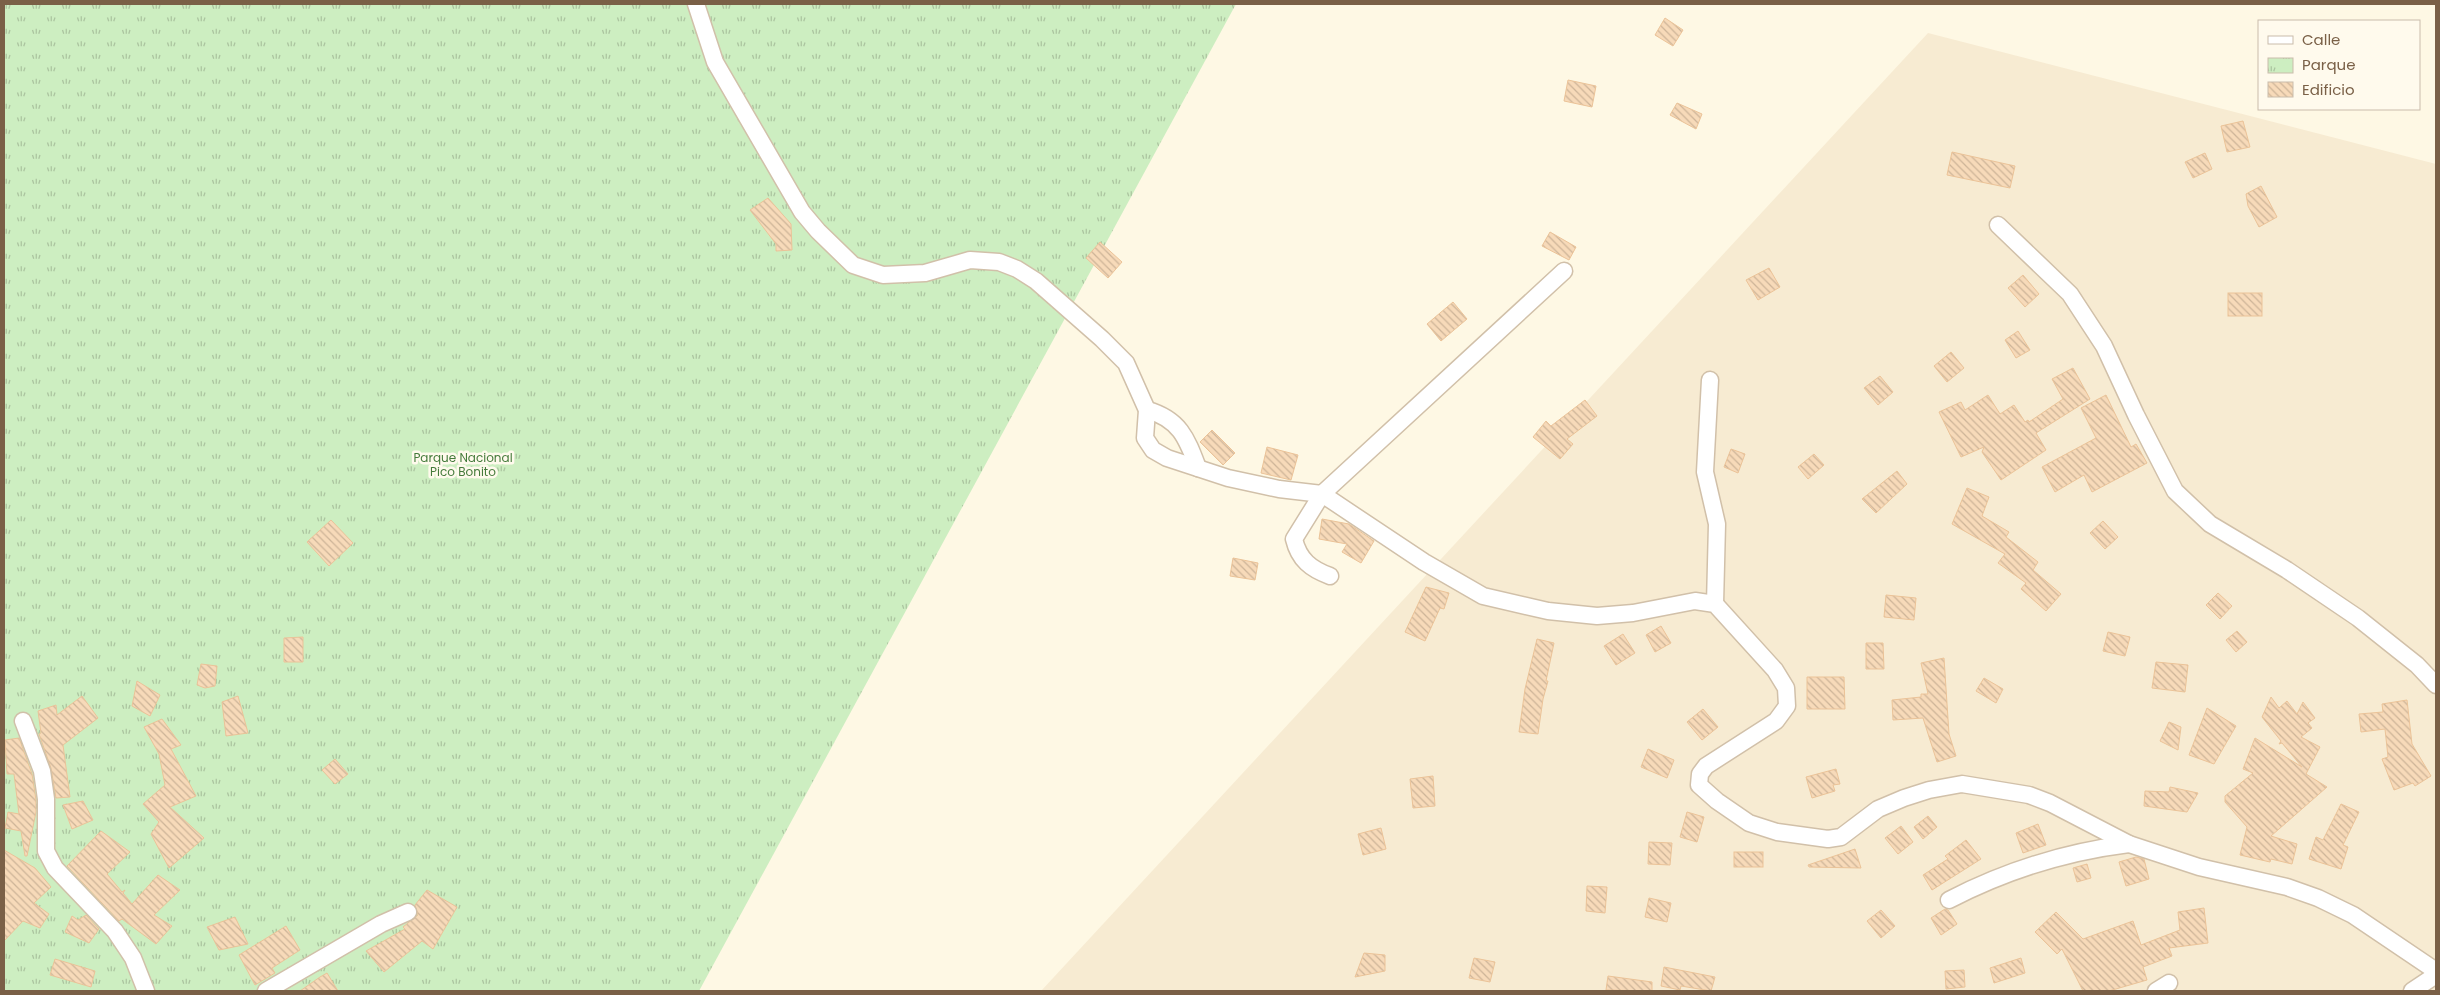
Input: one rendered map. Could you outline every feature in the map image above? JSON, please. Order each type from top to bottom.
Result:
[{"type":"street","points":[[696,4],[715,62],[802,212],[818,232],[852,265],[883,275],[925,273],[970,260],[999,262],[1017,269],[1036,281],[1102,339],[1126,363],[1147,410],[1145,438],[1153,450],[1167,458],[1228,478],[1279,489],[1322,494],[1424,562],[1483,596],[1548,610],[1597,616],[1633,614],[1695,601],[1715,604],[1775,670],[1786,688],[1787,706],[1776,721],[1706,766],[1700,774],[1699,785],[1717,801],[1749,823],[1777,832],[1828,839],[1841,837],[1878,809],[1904,798],[1962,784],[2029,796],[2050,803],[2129,844],[2199,867],[2287,887],[2318,898],[2353,915],[2436,973],[2412,991]]},
{"type":"street","points":[[1998,225],[2070,294],[2104,346],[2136,415],[2175,491],[2210,524],[2287,570],[2358,618],[2417,665],[2436,685]]},
{"type":"street","points":[[1330,576],[1313,570],[1297,550],[1294,539],[1322,494],[1564,271]]},
{"type":"street","points":[[1710,380],[1705,472],[1717,524],[1715,604]]},
{"type":"street","points":[[1147,410],[1164,415],[1179,429],[1191,448],[1198,468]]},
{"type":"street","points":[[23,721],[42,771],[46,799],[46,851],[55,868],[114,931],[133,958],[146,991]]},
{"type":"street","points":[[1948,900],[1984,882],[2054,857],[2129,844]]},
{"type":"street","points":[[266,991],[381,924],[408,912]]},
{"type":"shaded area","points":[[1928,33],[2436,164],[2436,991],[1041,991]]},
{"type":"green space","name":"Parque Nacional Pico Bonito","points":[[4,4],[1236,4],[699,991],[4,991]]},
{"type":"building","points":[[1665,18],[1683,30],[1673,46],[1655,35]]},
{"type":"building","points":[[1568,80],[1596,86],[1592,107],[1564,101]]},
{"type":"building","points":[[1677,103],[1702,114],[1696,129],[1670,115]]},
{"type":"building","points":[[2243,121],[2250,147],[2227,152],[2221,126]]},
{"type":"building","points":[[1952,152],[2015,166],[2010,188],[1947,175]]},
{"type":"building","points":[[2205,153],[2212,169],[2193,178],[2185,162]]},
{"type":"building","points":[[2261,186],[2277,217],[2259,227],[2248,206],[2246,194]]},
{"type":"building","points":[[768,198],[791,224],[792,250],[776,251],[776,244],[750,210]]},
{"type":"building","points":[[1550,232],[1576,247],[1569,260],[1542,246]]},
{"type":"building","points":[[1100,242],[1122,262],[1108,278],[1086,258]]},
{"type":"building","points":[[1769,268],[1780,287],[1758,300],[1746,280]]},
{"type":"building","points":[[2023,275],[2039,294],[2025,307],[2008,288]]},
{"type":"building","points":[[2228,293],[2262,293],[2262,316],[2228,316]]},
{"type":"building","points":[[1453,302],[1467,319],[1441,341],[1427,324]]},
{"type":"building","points":[[2018,331],[2030,350],[2016,358],[2005,340]]},
{"type":"building","points":[[1951,352],[1964,368],[1947,382],[1934,366]]},
{"type":"building","points":[[2073,368],[2090,399],[2036,433],[2046,450],[2001,480],[1982,452],[1984,447],[1961,457],[1939,412],[1961,402],[1965,410],[1988,395],[2000,414],[2014,405],[2025,422],[2028,420],[2029,422],[2063,399],[2052,379]]},
{"type":"building","points":[[1880,376],[1893,392],[1878,405],[1864,388]]},
{"type":"building","points":[[2106,395],[2131,447],[2136,444],[2147,463],[2092,492],[2084,475],[2055,492],[2042,467],[2096,438],[2081,408]]},
{"type":"building","points":[[1585,400],[1597,416],[1567,439],[1573,444],[1560,459],[1533,437],[1546,421],[1551,426]]},
{"type":"building","points":[[1212,430],[1235,453],[1223,465],[1200,442]]},
{"type":"building","points":[[1267,447],[1298,455],[1291,480],[1261,473]]},
{"type":"building","points":[[1731,449],[1745,454],[1738,473],[1724,467]]},
{"type":"building","points":[[1814,454],[1824,465],[1808,479],[1798,467]]},
{"type":"building","points":[[1897,471],[1907,484],[1876,513],[1862,499]]},
{"type":"building","points":[[1967,488],[1989,497],[1982,516],[2009,532],[2006,537],[2038,562],[2033,570],[2061,594],[2046,611],[2021,589],[2026,583],[1998,563],[2005,554],[1952,524]]},
{"type":"building","points":[[1322,519],[1349,524],[1374,541],[1361,563],[1342,552],[1347,544],[1319,539]]},
{"type":"building","points":[[331,520],[353,543],[329,566],[307,542]]},
{"type":"building","points":[[2103,521],[2118,537],[2105,549],[2090,533]]},
{"type":"building","points":[[1233,558],[1258,563],[1255,580],[1230,576]]},
{"type":"building","points":[[1426,587],[1449,593],[1444,609],[1440,608],[1425,641],[1405,632]]},
{"type":"building","points":[[2218,593],[2232,606],[2220,619],[2206,605]]},
{"type":"building","points":[[1886,595],[1916,598],[1914,620],[1884,617]]},
{"type":"building","points":[[1661,626],[1671,643],[1655,652],[1646,635]]},
{"type":"building","points":[[2237,631],[2247,642],[2236,652],[2226,640]]},
{"type":"building","points":[[2108,632],[2130,637],[2125,656],[2103,651]]},
{"type":"building","points":[[1623,634],[1635,653],[1616,665],[1604,646]]},
{"type":"building","points":[[303,637],[303,662],[284,662],[284,638]]},
{"type":"building","points":[[1537,639],[1554,643],[1538,734],[1519,732],[1525,689]]},
{"type":"building","points":[[1866,643],[1883,643],[1884,669],[1866,669]]},
{"type":"building","points":[[1944,658],[1949,734],[1956,756],[1937,762],[1923,718],[1893,720],[1892,700],[1921,697],[1921,694],[1928,694],[1921,663]]},
{"type":"building","points":[[2156,662],[2188,665],[2185,692],[2152,688]]},
{"type":"building","points":[[201,664],[217,666],[215,686],[205,688],[197,685]]},
{"type":"building","points":[[1807,677],[1844,677],[1845,709],[1807,709]]},
{"type":"building","points":[[1984,678],[2003,689],[1996,703],[1976,691]]},
{"type":"building","points":[[137,681],[160,695],[150,716],[132,706]]},
{"type":"building","points":[[82,696],[98,718],[63,745],[70,797],[56,798],[51,768],[39,734],[41,733],[38,711],[56,705],[57,715]]},
{"type":"building","points":[[238,696],[248,733],[226,736],[222,702]]},
{"type":"building","points":[[2271,697],[2279,708],[2287,701],[2297,714],[2303,702],[2315,718],[2308,723],[2312,728],[2301,737],[2320,747],[2306,774],[2327,787],[2271,836],[2297,844],[2292,864],[2271,859],[2270,862],[2240,855],[2247,827],[2225,802],[2225,796],[2253,773],[2243,769],[2255,738],[2302,767],[2282,743],[2279,744],[2281,741],[2262,717]]},
{"type":"building","points":[[2407,700],[2412,744],[2431,776],[2415,786],[2413,783],[2394,790],[2382,759],[2388,757],[2385,729],[2361,732],[2359,714],[2383,712],[2382,704]]},
{"type":"building","points":[[2207,708],[2236,726],[2214,764],[2189,755]]},
{"type":"building","points":[[1703,709],[1718,727],[1702,740],[1687,722]]},
{"type":"building","points":[[162,719],[181,745],[171,749],[196,796],[170,807],[204,838],[169,868],[151,834],[159,822],[143,804],[165,785],[159,754],[144,727]]},
{"type":"building","points":[[2169,722],[2181,727],[2178,750],[2160,741]]},
{"type":"building","points":[[19,738],[32,774],[36,800],[36,812],[27,856],[25,856],[21,831],[5,828],[8,812],[19,814],[14,774],[7,774],[5,740]]},
{"type":"building","points":[[1648,749],[1674,760],[1667,778],[1641,767]]},
{"type":"building","points":[[335,759],[348,774],[335,784],[322,770]]},
{"type":"building","points":[[1836,769],[1840,784],[1833,785],[1835,791],[1812,798],[1806,777]]},
{"type":"building","points":[[1433,776],[1435,806],[1413,808],[1410,779]]},
{"type":"building","points":[[2170,787],[2198,793],[2187,812],[2144,806],[2145,791],[2169,792]]},
{"type":"building","points":[[83,801],[93,820],[72,829],[63,805]]},
{"type":"building","points":[[2341,804],[2359,812],[2343,845],[2348,847],[2341,869],[2309,859],[2316,837],[2323,840]]},
{"type":"building","points":[[1687,812],[1704,817],[1697,842],[1680,837]]},
{"type":"building","points":[[1928,816],[1937,827],[1923,839],[1914,827]]},
{"type":"building","points":[[2038,824],[2046,845],[2023,853],[2016,833]]},
{"type":"building","points":[[1901,826],[1913,842],[1898,854],[1885,838]]},
{"type":"building","points":[[1381,828],[1386,849],[1363,855],[1358,834]]},
{"type":"building","points":[[101,831],[130,852],[107,874],[122,892],[125,890],[123,893],[132,904],[158,875],[180,890],[154,915],[172,926],[156,944],[122,919],[119,921],[67,866]]},
{"type":"building","points":[[1966,840],[1981,859],[1932,890],[1923,875],[1948,859],[1945,856]]},
{"type":"building","points":[[1649,842],[1672,843],[1670,865],[1648,864]]},
{"type":"building","points":[[1855,849],[1861,868],[1809,867],[1808,865]]},
{"type":"building","points":[[4,850],[35,868],[51,887],[34,903],[49,914],[40,928],[23,921],[4,941]]},
{"type":"building","points":[[1734,852],[1763,852],[1763,867],[1734,867]]},
{"type":"building","points":[[2136,857],[2144,859],[2149,879],[2126,886],[2119,862]]},
{"type":"building","points":[[2087,864],[2091,878],[2077,882],[2073,868]]},
{"type":"building","points":[[1587,886],[1607,887],[1605,913],[1586,911]]},
{"type":"building","points":[[427,890],[457,907],[433,949],[422,941],[384,972],[366,951],[405,929],[403,927],[418,915],[415,905]]},
{"type":"building","points":[[1649,898],[1671,903],[1667,922],[1645,917]]},
{"type":"building","points":[[2204,908],[2208,943],[2169,948],[2172,956],[2143,967],[2147,980],[2109,991],[2083,991],[2062,949],[2057,954],[2035,932],[2056,912],[2083,939],[2133,921],[2141,945],[2180,930],[2178,912]]},
{"type":"building","points":[[1945,909],[1948,910],[1957,924],[1941,935],[1931,918]]},
{"type":"building","points":[[1881,910],[1895,926],[1881,938],[1867,921]]},
{"type":"building","points":[[86,915],[99,929],[89,943],[65,932],[72,916],[78,920]]},
{"type":"building","points":[[235,917],[248,944],[219,950],[207,927]]},
{"type":"building","points":[[286,926],[300,950],[272,968],[275,973],[255,985],[239,955]]},
{"type":"building","points":[[1364,953],[1385,955],[1385,971],[1355,977]]},
{"type":"building","points":[[1474,958],[1495,962],[1490,982],[1469,978]]},
{"type":"building","points":[[2021,958],[2025,973],[1994,983],[1990,968]]},
{"type":"building","points":[[55,959],[95,971],[91,987],[50,975]]},
{"type":"building","points":[[1664,967],[1715,977],[1711,991],[1681,986],[1680,990],[1661,986]]},
{"type":"building","points":[[1964,970],[1965,987],[1946,989],[1945,971]]},
{"type":"building","points":[[327,973],[338,991],[300,991],[320,977]]},
{"type":"building","points":[[1608,976],[1652,982],[1652,991],[1606,990]]}]
